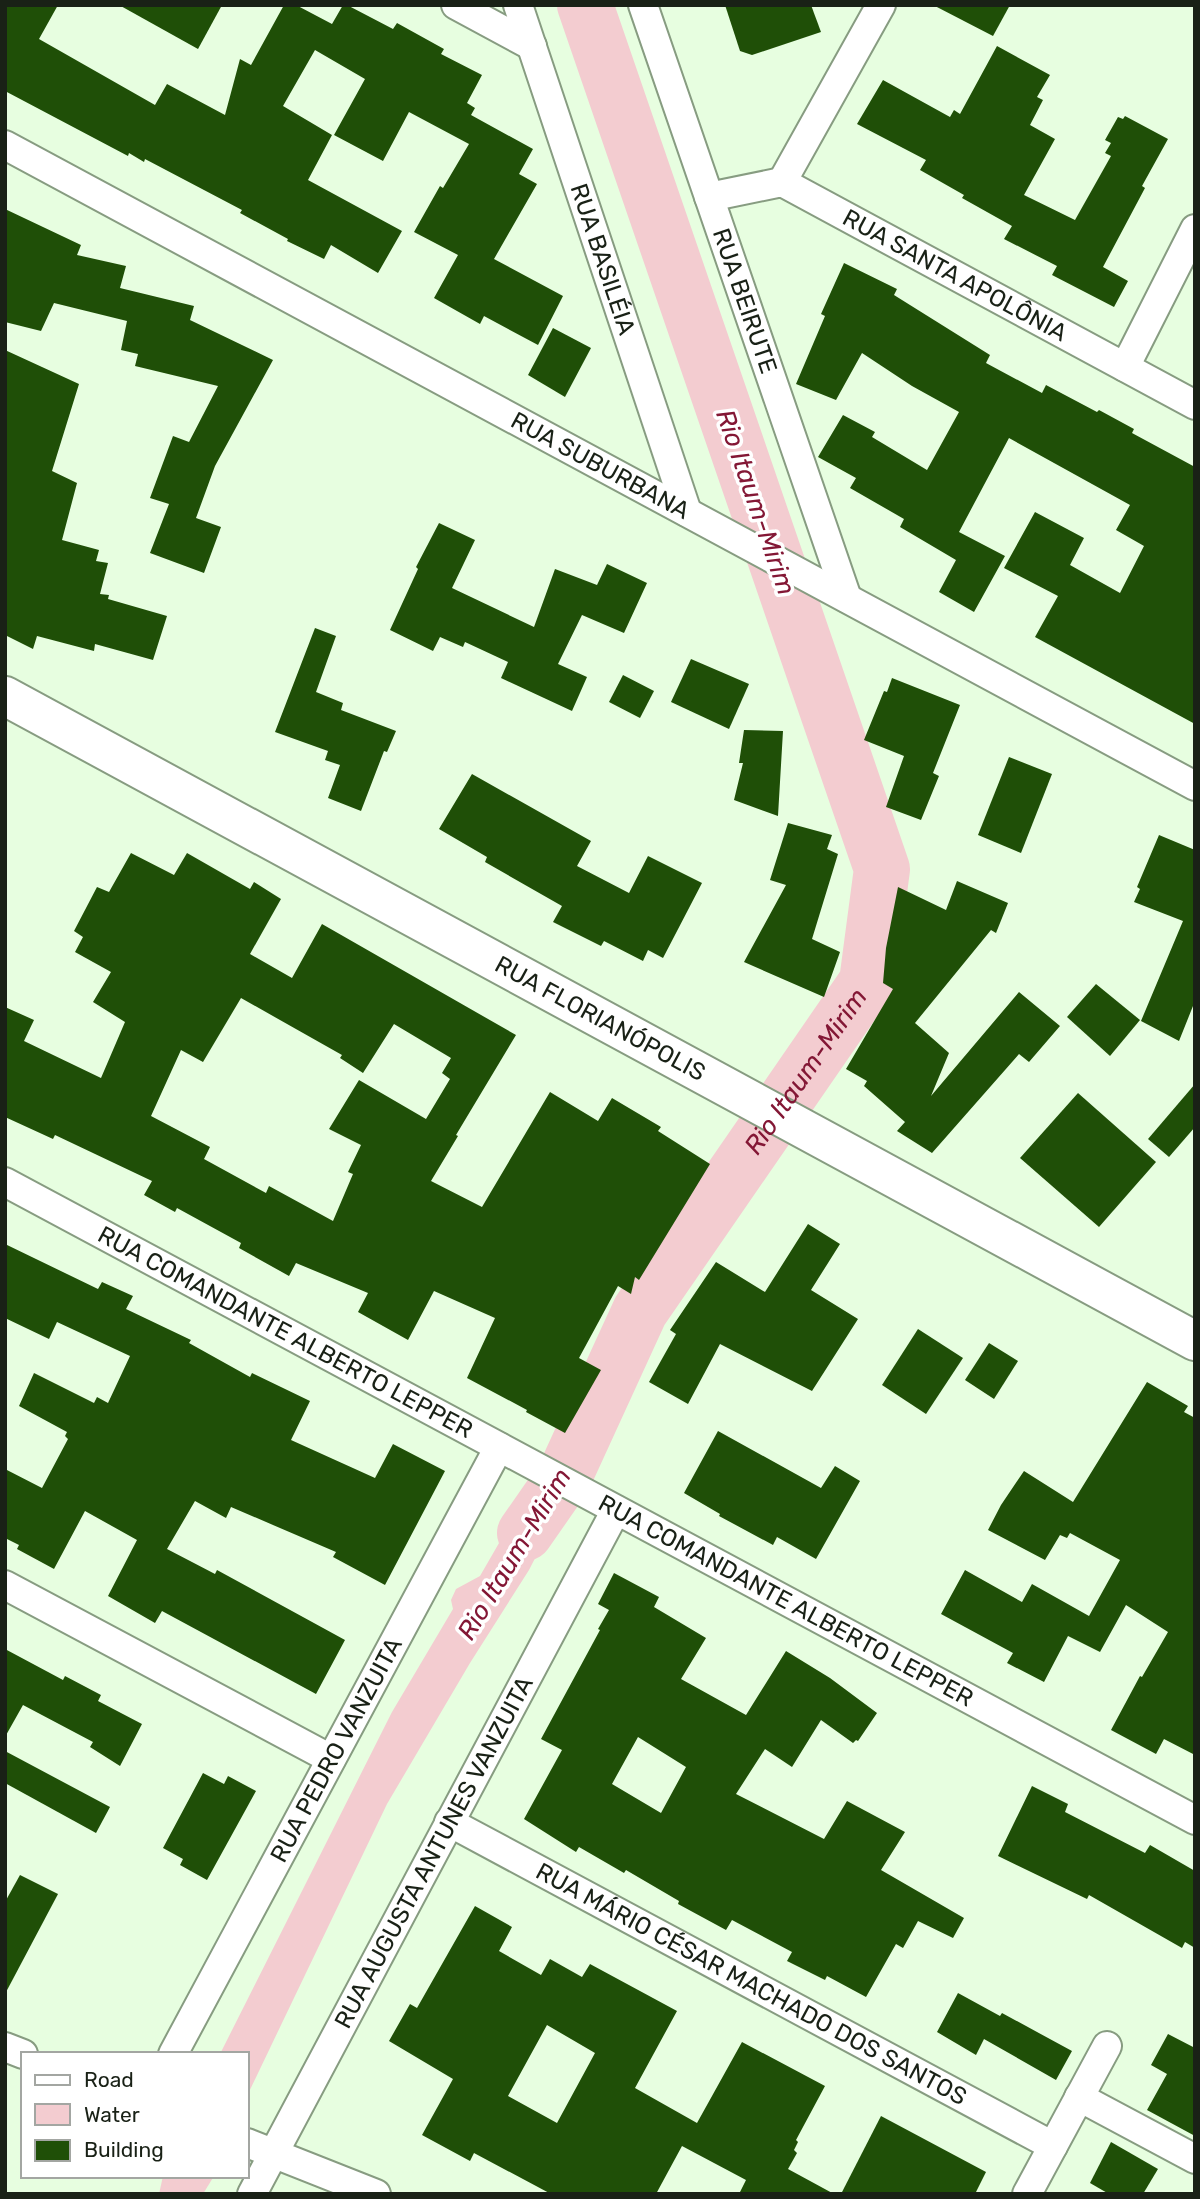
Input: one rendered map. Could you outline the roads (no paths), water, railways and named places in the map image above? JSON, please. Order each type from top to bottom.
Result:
[{"type":"main road","name":"RUA FLORIANÓPOLIS","points":[[5,696],[1195,1341]]},
{"type":"street","points":[[456,5],[531,46]]},
{"type":"street","name":"RUA BASILÉIA","points":[[518,5],[692,514]]},
{"type":"street","name":"RUA BEIRUTE","points":[[643,5],[847,598]]},
{"type":"street","points":[[709,197],[782,182],[881,5]]},
{"type":"street","name":"RUA SUBURBANA","points":[[5,145],[1195,786]]},
{"type":"street","name":"RUA SANTA APOLÔNIA","points":[[782,182],[1195,405]]},
{"type":"street","points":[[1125,368],[1195,229]]},
{"type":"street","name":"RUA COMANDANTE ALBERTO LEPPER","points":[[5,1182],[1195,1820]]},
{"type":"street","name":"RUA PEDRO VANZUITA","points":[[174,2052],[499,1447]]},
{"type":"street","name":"RUA AUGUSTA ANTUNES VANZUITA","points":[[251,2194],[258,2147],[449,1822],[604,1503]]},
{"type":"street","points":[[5,1585],[331,1759]]},
{"type":"street","name":"RUA MÁRIO CÉSAR MACHADO DOS SANTOS","points":[[449,1822],[1053,2146]]},
{"type":"street","points":[[1027,2194],[1107,2046]]},
{"type":"street","points":[[1079,2097],[1195,2159]]},
{"type":"street","points":[[258,2147],[376,2194]]},
{"type":"water","name":"Rio Itaum-Mirim","points":[[540,1472],[570,1490],[529,1570],[470,1663],[387,1804],[248,2094],[248,2052],[221,2052],[392,1712],[453,1609],[451,1600],[456,1589],[480,1576]]},
{"type":"water","points":[[163,2178],[213,2178],[203,2194],[159,2194]]},
{"type":"waterway","name":"Rio Itaum-Mirim","points":[[525,1533],[564,1477],[640,1311],[867,982],[882,869],[585,5]]}]
